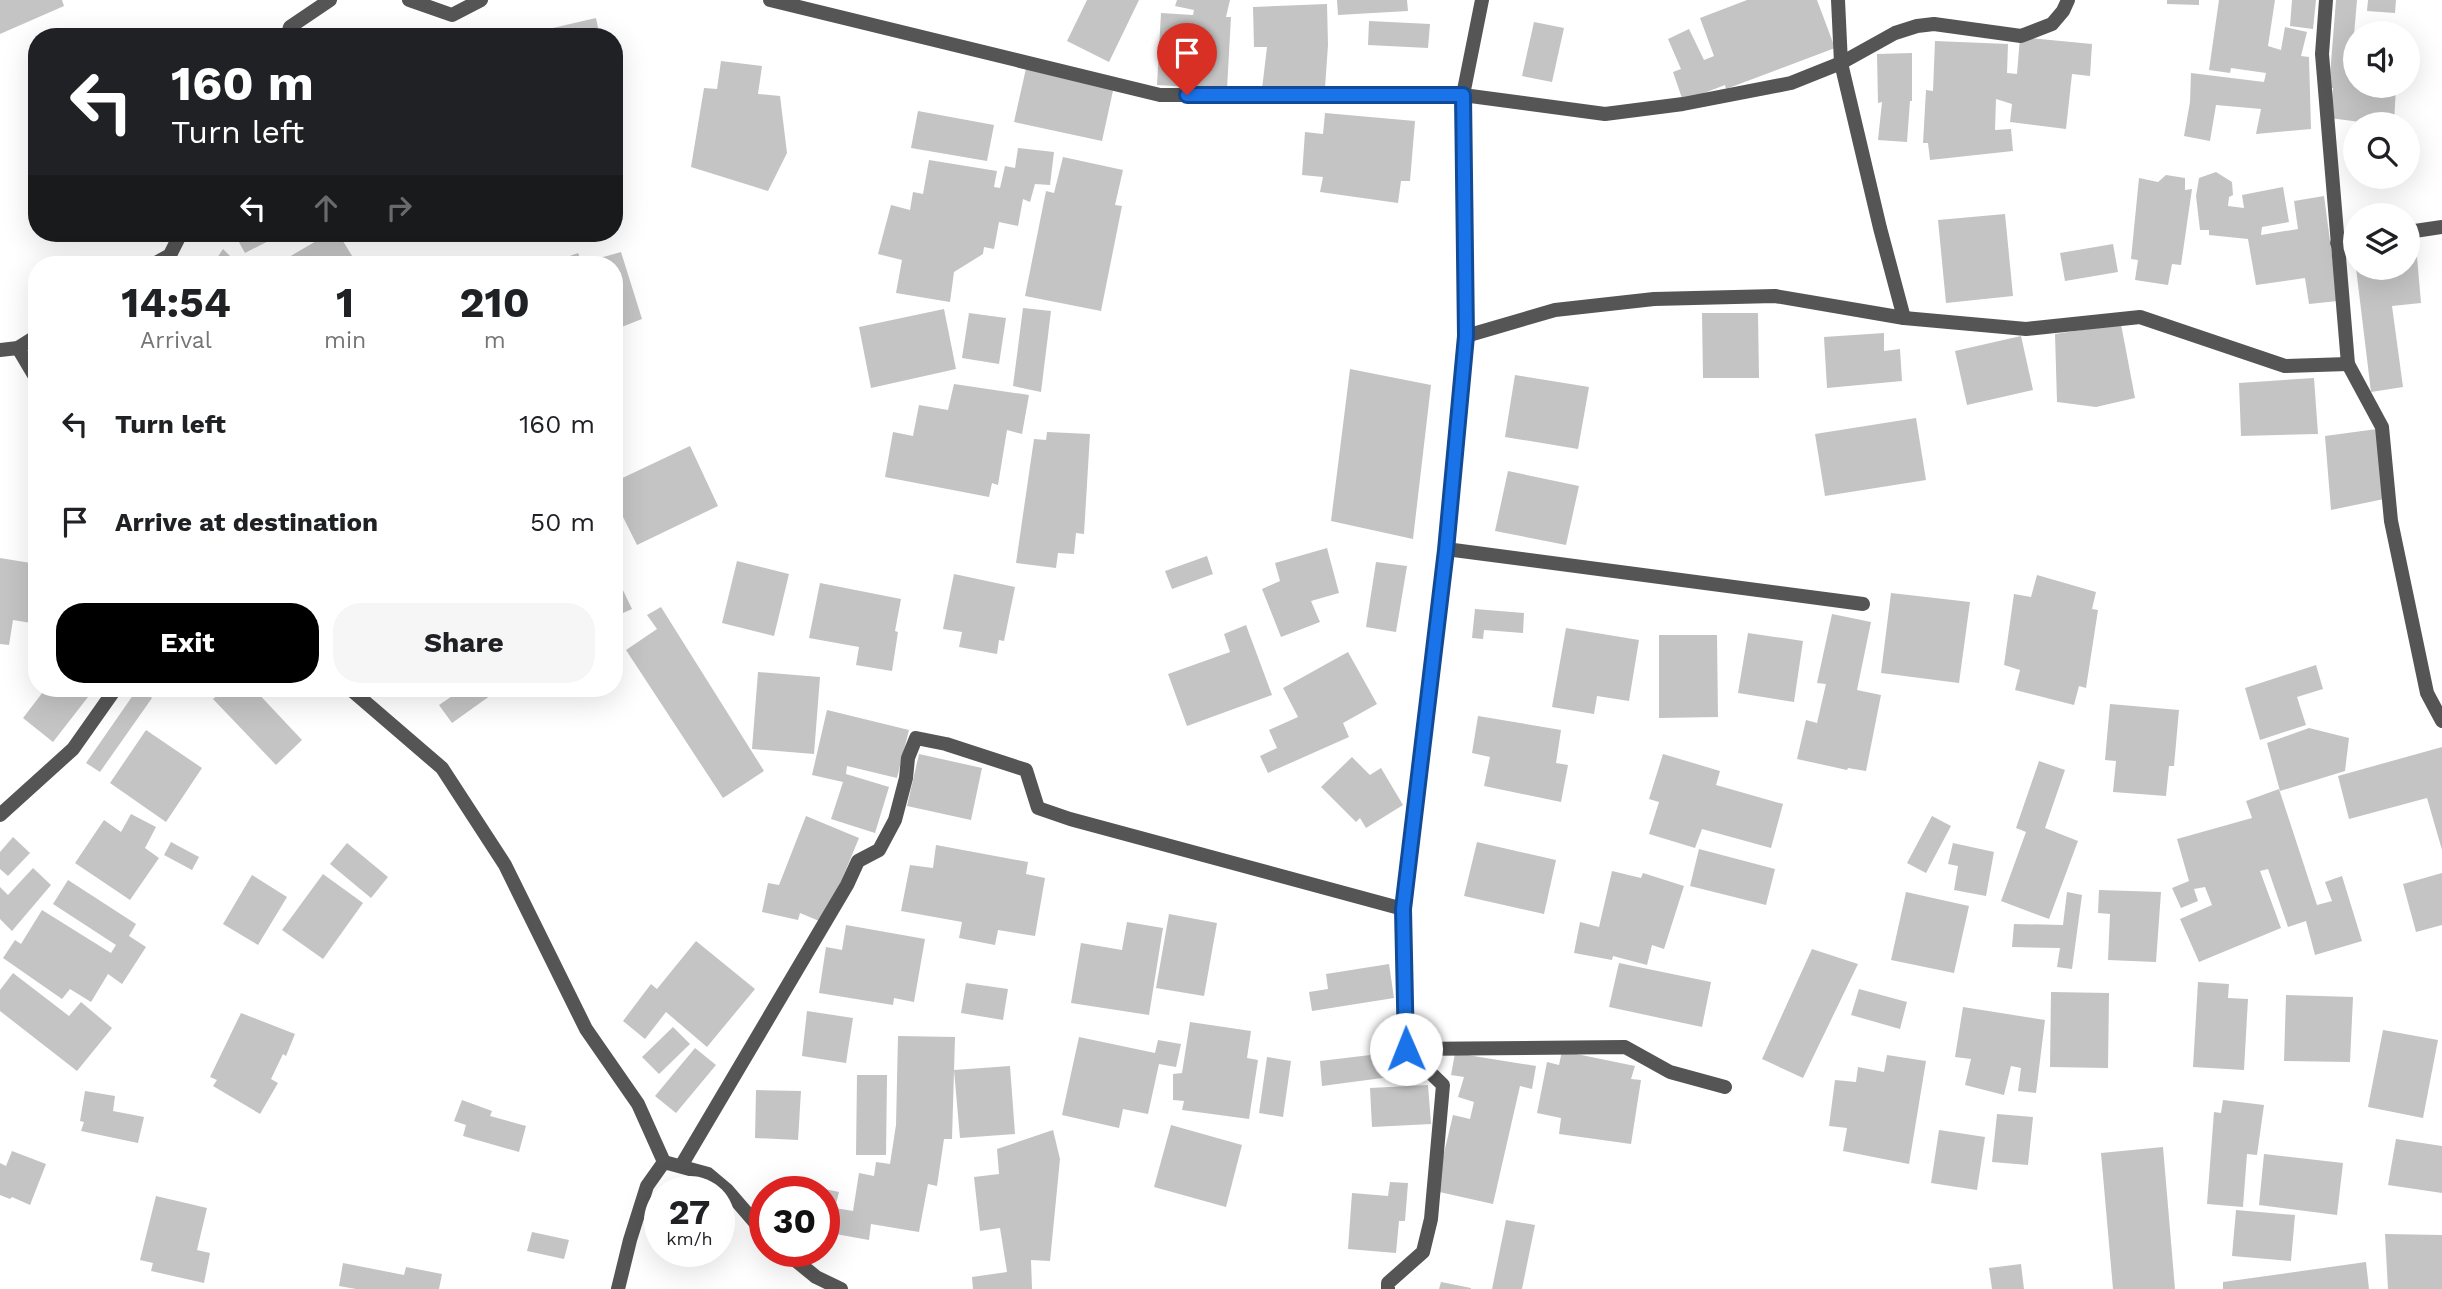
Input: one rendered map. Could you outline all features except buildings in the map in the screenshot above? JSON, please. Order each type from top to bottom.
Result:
[{"type":"street","points":[[290,28],[330,0]]},
{"type":"street","points":[[410,0],[452,15],[481,0]]},
{"type":"street","points":[[770,0],[1160,95],[1463,95],[1605,114],[1732,96],[1791,83],[1841,63],[1895,33],[1917,26],[1934,24],[2021,36],[2052,24],[2068,0]]},
{"type":"street","points":[[1388,1289],[1388,1283],[1423,1252],[1431,1219],[1443,1085],[1406,1049],[1403,909],[1446,550],[1466,336],[1463,95],[1482,0]]},
{"type":"street","points":[[1838,0],[1841,63],[1904,318]]},
{"type":"street","points":[[2326,0],[2322,54],[2348,364],[2382,427],[2391,521],[2427,693],[2442,721]]},
{"type":"street","points":[[2420,230],[2442,227]]},
{"type":"street","points":[[2336,243],[2343,242]]},
{"type":"street","points":[[1466,336],[1555,310],[1654,299],[1775,296],[1904,318],[2025,329],[2140,317],[2285,366],[2348,364]]},
{"type":"street","points":[[0,350],[19,348],[28,342]]},
{"type":"street","points":[[19,348],[28,364]]},
{"type":"street","points":[[1446,550],[1863,604]]},
{"type":"street","points":[[0,814],[73,749],[110,697]]},
{"type":"street","points":[[359,697],[442,768],[505,865],[586,1029],[638,1104],[664,1162]]},
{"type":"street","points":[[681,1166],[847,885],[858,861],[879,850],[895,820],[906,778],[908,758],[916,738],[946,744],[1026,770],[1038,808],[1403,909]]},
{"type":"street","points":[[1406,1049],[1625,1047],[1670,1072],[1725,1087]]},
{"type":"street","points":[[664,1162],[708,1174],[727,1190],[749,1215]]},
{"type":"street","points":[[618,1289],[647,1186],[664,1162]]},
{"type":"street","points":[[803,1267],[816,1278],[841,1289]]},
{"type":"route","points":[[1187,95],[1463,95],[1466,336],[1446,550],[1403,909],[1406,1049]]}]
